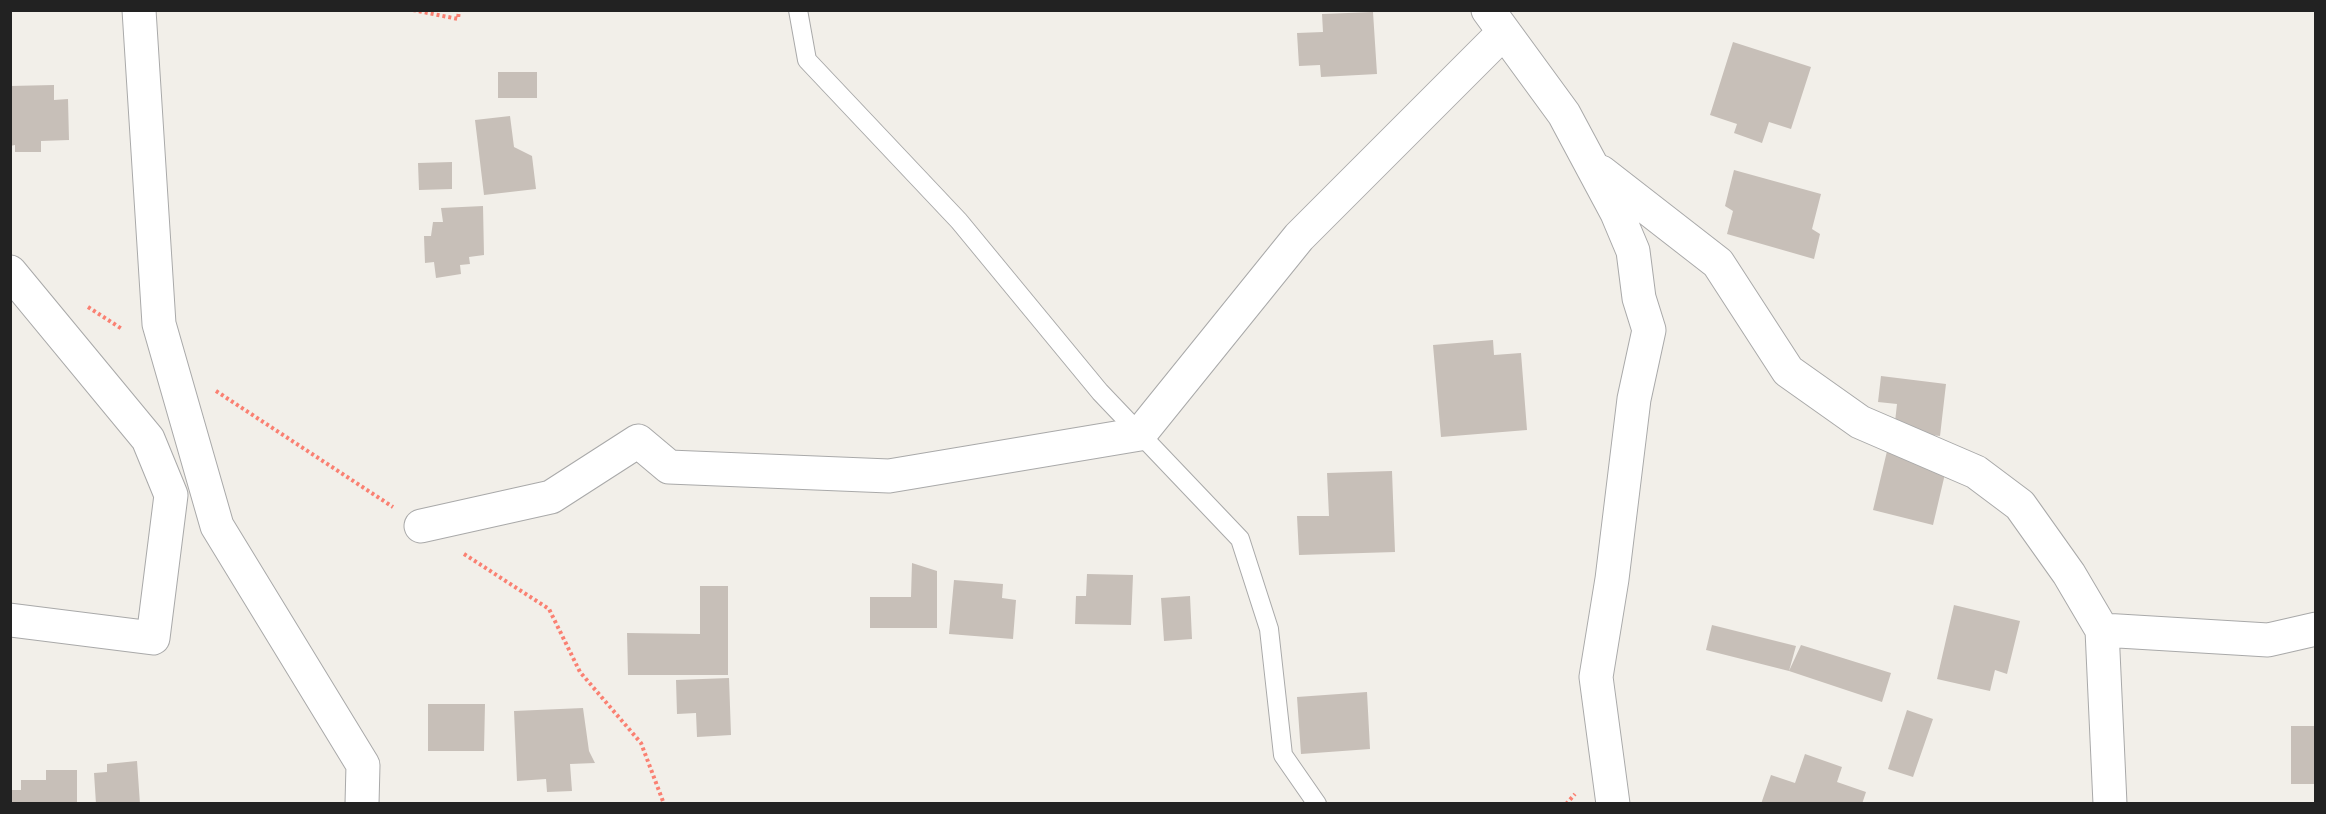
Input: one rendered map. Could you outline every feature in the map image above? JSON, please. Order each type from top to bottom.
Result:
[{"type":"street","points":[[139,10],[159,324],[169,360],[217,526],[363,765],[362,804]]},
{"type":"street","points":[[421,526],[551,497],[638,441],[669,467],[889,476],[1140,434],[1299,237],[1496,21],[1564,114],[1617,213],[1633,251],[1639,298],[1649,330],[1634,399],[1612,579],[1596,677],[1613,804]]},
{"type":"street","points":[[1592,166],[1718,262],[1788,371],[1860,422],[1976,471],[2019,505],[2069,574],[2102,630],[2110,804]]},
{"type":"street","points":[[10,272],[148,439],[171,495],[153,638],[10,620]]},
{"type":"street","points":[[2102,630],[2268,640],[2316,629]]},
{"type":"lane","points":[[798,10],[807,60],[959,221],[1100,392],[1240,539],[1269,629],[1283,755],[1317,804]]},
{"type":"path","points":[[413,10],[458,19],[459,10]]},
{"type":"path","points":[[80,301],[549,609],[580,672],[641,743],[664,804]]},
{"type":"building","points":[[1373,12],[1377,74],[1321,77],[1320,65],[1299,66],[1297,33],[1323,32],[1322,14]]},
{"type":"building","points":[[1733,42],[1811,67],[1791,129],[1769,122],[1762,143],[1734,133],[1737,124],[1710,115]]},
{"type":"building","points":[[498,72],[537,72],[537,98],[498,98]]},
{"type":"building","points":[[54,85],[54,100],[68,99],[69,140],[41,141],[41,152],[15,152],[15,145],[10,146],[10,86]]},
{"type":"building","points":[[510,116],[514,147],[532,156],[536,189],[484,195],[475,120]]},
{"type":"building","points":[[452,162],[452,189],[419,190],[418,163]]},
{"type":"building","points":[[1734,170],[1821,194],[1812,229],[1820,234],[1814,259],[1727,234],[1733,211],[1725,206]]},
{"type":"building","points":[[483,206],[484,255],[469,257],[470,264],[460,265],[461,274],[436,278],[434,262],[425,263],[424,236],[431,236],[433,222],[443,222],[441,208]]},
{"type":"building","points":[[1493,340],[1494,355],[1521,353],[1527,430],[1441,437],[1433,345]]},
{"type":"building","points":[[1881,376],[1946,384],[1940,436],[1894,431],[1897,404],[1878,402]]},
{"type":"building","points":[[1888,447],[1948,461],[1933,525],[1873,510]]},
{"type":"building","points":[[1392,471],[1395,552],[1299,555],[1297,516],[1329,516],[1327,473]]},
{"type":"building","points":[[912,563],[937,571],[937,628],[870,628],[870,597],[911,597]]},
{"type":"building","points":[[1087,574],[1133,575],[1131,625],[1075,624],[1076,596],[1086,596]]},
{"type":"building","points":[[954,580],[1003,584],[1002,598],[1016,600],[1013,639],[949,634]]},
{"type":"building","points":[[700,586],[728,586],[728,675],[628,675],[627,633],[700,634]]},
{"type":"building","points":[[1190,596],[1192,639],[1164,641],[1161,598]]},
{"type":"building","points":[[1954,605],[2020,621],[2007,674],[1995,670],[1990,691],[1937,679]]},
{"type":"building","points":[[1712,625],[1796,646],[1789,671],[1706,650]]},
{"type":"building","points":[[1801,645],[1891,673],[1882,702],[1789,671]]},
{"type":"building","points":[[729,678],[731,735],[697,737],[696,713],[677,714],[676,680]]},
{"type":"building","points":[[1367,692],[1370,749],[1301,754],[1297,697]]},
{"type":"building","points":[[428,704],[485,704],[484,751],[428,751]]},
{"type":"building","points":[[583,708],[589,751],[595,763],[570,764],[572,791],[547,792],[546,779],[517,781],[514,711]]},
{"type":"building","points":[[1907,710],[1933,719],[1913,777],[1888,769]]},
{"type":"building","points":[[2291,726],[2316,726],[2316,784],[2291,784]]},
{"type":"building","points":[[1805,754],[1842,767],[1837,782],[1866,792],[1862,804],[1761,804],[1771,775],[1795,783]]},
{"type":"building","points":[[137,761],[140,804],[96,804],[94,773],[107,772],[107,764]]},
{"type":"building","points":[[46,770],[77,770],[77,804],[10,804],[10,790],[21,790],[21,780],[46,780]]}]
